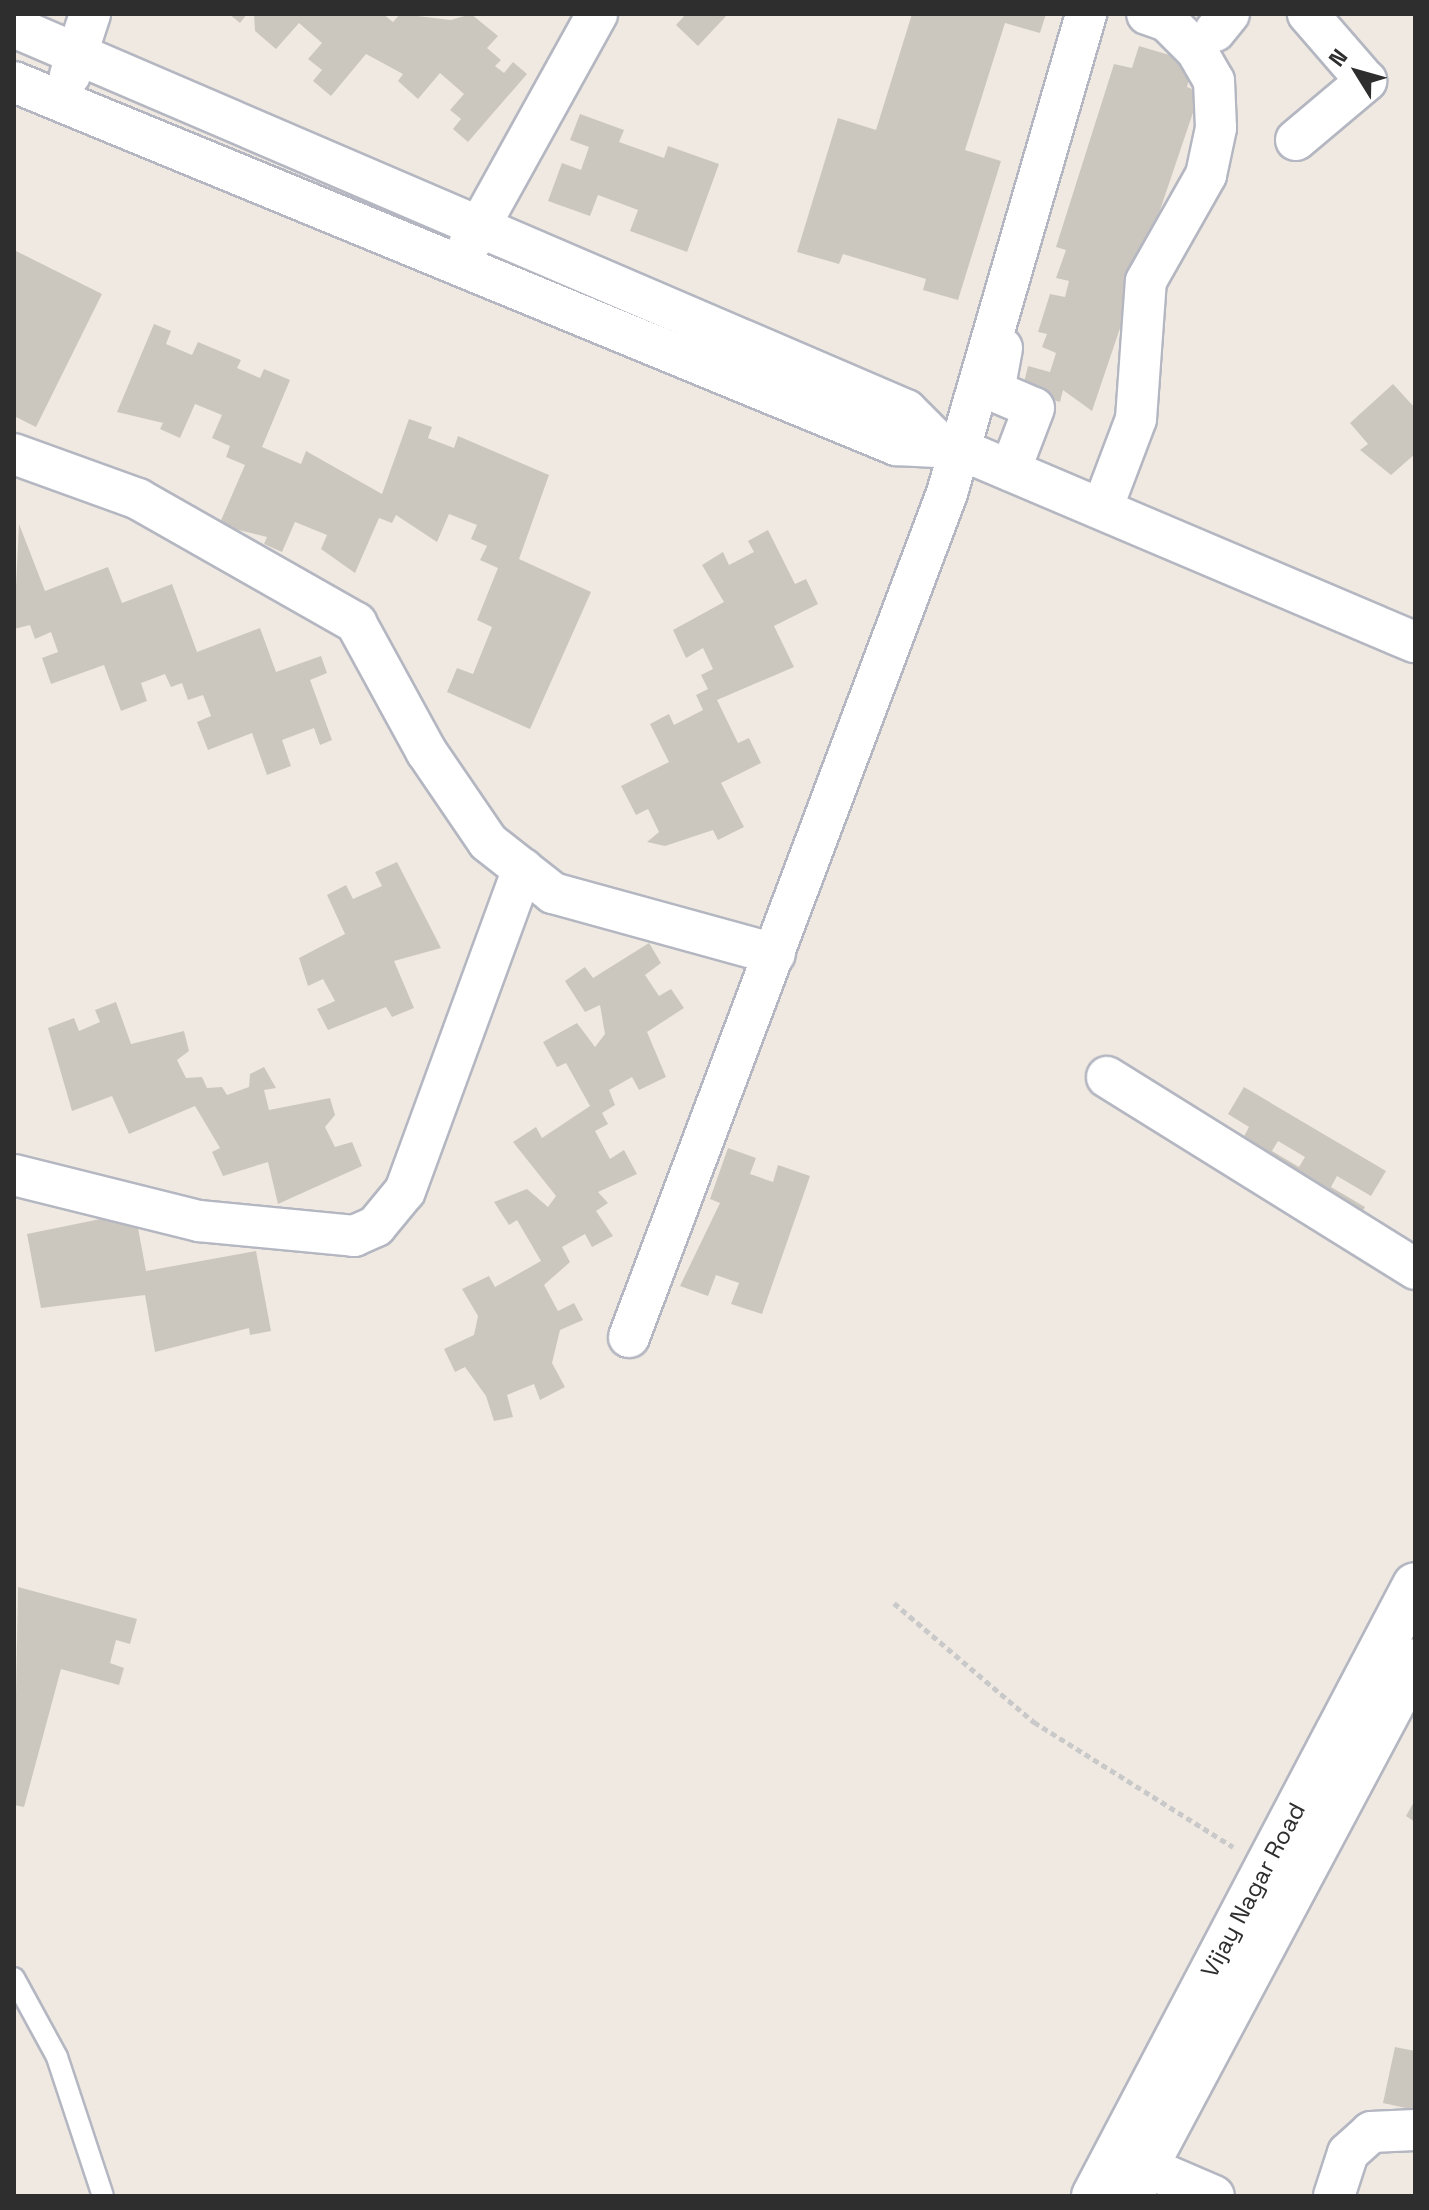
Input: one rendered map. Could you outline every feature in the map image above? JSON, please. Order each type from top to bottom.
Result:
[{"type":"main road","name":"Vijay Nagar Road","points":[[1094,2196],[1415,1585]]},
{"type":"main road","name":"Vijay Nagar Road","points":[[1137,2181],[1415,1661]]},
{"type":"street","points":[[62,100],[90,14]]},
{"type":"street","points":[[459,269],[479,222],[597,14]]},
{"type":"street","points":[[1010,471],[1034,408],[1001,398],[992,383],[1086,14]]},
{"type":"street","points":[[629,1337],[947,493],[948,446],[1037,205],[1099,14]]},
{"type":"street","points":[[1102,509],[1136,419],[1146,281],[1206,175],[1216,128],[1214,81],[1196,50],[1167,21],[1147,14]]},
{"type":"street","points":[[1296,140],[1366,81],[1308,14]]},
{"type":"street","points":[[14,27],[479,222],[906,410],[948,446],[1415,642]]},
{"type":"street","points":[[14,82],[459,269],[896,445],[948,446]]},
{"type":"street","points":[[14,454],[138,499],[356,623],[426,751],[488,842],[553,893],[775,954]]},
{"type":"street","points":[[14,1175],[199,1221],[354,1236],[376,1226],[405,1191],[523,869]]},
{"type":"street","points":[[1107,1077],[1415,1269]]},
{"type":"street","points":[[1334,2196],[1348,2153],[1371,2132],[1415,2130]]},
{"type":"street","points":[[1137,2181],[1214,2196]]},
{"type":"lane","points":[[14,1978],[57,2057],[103,2196]]},
{"type":"path","points":[[894,1603],[1034,1722],[1266,1867]]},
{"type":"building","points":[[229,14],[247,14],[240,23]]},
{"type":"building","points":[[254,14],[383,14],[393,22],[400,14],[451,20],[471,14],[498,36],[487,48],[501,60],[495,66],[504,73],[513,62],[527,74],[468,142],[453,129],[461,119],[450,110],[464,94],[440,73],[418,99],[398,81],[403,74],[366,54],[331,96],[313,81],[322,70],[308,59],[322,43],[299,23],[276,49],[255,31]]},
{"type":"building","points":[[686,14],[728,14],[698,46],[676,25]]},
{"type":"building","points":[[912,14],[1046,14],[1040,33],[1005,23],[965,150],[1001,161],[958,300],[923,290],[926,279],[843,254],[839,264],[797,252],[838,118],[876,130]]},
{"type":"building","points":[[1139,46],[1193,62],[1187,87],[1200,92],[1092,411],[1063,390],[1060,402],[1022,391],[1028,366],[1050,372],[1056,353],[1042,347],[1047,334],[1038,332],[1050,294],[1065,297],[1069,281],[1056,278],[1066,250],[1056,247],[1114,64],[1132,68]]},
{"type":"building","points":[[580,114],[624,130],[619,142],[664,158],[668,146],[719,164],[687,252],[630,231],[638,210],[598,195],[590,216],[548,201],[562,163],[581,170],[589,147],[570,140]]},
{"type":"building","points":[[14,250],[102,294],[36,427],[14,416]]},
{"type":"building","points":[[154,324],[171,331],[166,344],[192,355],[198,342],[241,360],[237,368],[260,378],[264,369],[290,380],[262,447],[301,464],[306,451],[382,494],[409,419],[432,427],[428,438],[454,448],[458,436],[549,475],[519,559],[591,592],[530,729],[447,692],[457,668],[473,674],[492,627],[477,620],[498,568],[480,560],[487,546],[471,539],[477,525],[449,514],[437,542],[396,515],[392,523],[379,518],[355,573],[321,549],[327,535],[295,522],[282,552],[264,544],[267,537],[219,525],[245,465],[226,457],[230,446],[212,438],[222,415],[195,404],[180,438],[160,429],[163,423],[117,412]]},
{"type":"building","points":[[1393,384],[1415,408],[1415,454],[1391,475],[1360,450],[1368,444],[1350,423]]},
{"type":"building","points":[[19,524],[45,591],[108,567],[122,603],[172,584],[197,652],[260,628],[276,672],[321,656],[327,673],[310,680],[332,740],[320,745],[314,728],[282,740],[291,766],[267,775],[252,733],[208,750],[197,722],[211,716],[203,695],[188,700],[182,683],[171,687],[165,674],[141,683],[147,701],[121,711],[104,665],[51,684],[42,658],[58,652],[51,632],[35,639],[30,625],[14,629]]},
{"type":"building","points":[[768,530],[795,584],[806,579],[818,604],[774,626],[794,667],[717,700],[738,743],[749,738],[761,763],[721,783],[744,827],[718,840],[713,830],[665,846],[647,842],[659,832],[648,809],[636,815],[621,786],[669,762],[650,724],[669,714],[674,725],[703,710],[696,695],[708,689],[701,675],[713,669],[703,648],[686,658],[673,630],[724,602],[702,565],[723,552],[729,565],[754,552],[748,541]]},
{"type":"building","points":[[397,862],[441,948],[394,961],[414,1008],[392,1017],[386,1007],[328,1030],[317,1009],[335,1001],[323,979],[308,986],[299,958],[345,934],[327,895],[346,885],[353,899],[382,886],[375,872]]},
{"type":"building","points":[[649,943],[661,963],[645,975],[659,996],[671,989],[684,1008],[647,1032],[666,1077],[639,1090],[632,1077],[609,1090],[615,1105],[602,1113],[608,1124],[595,1131],[610,1159],[624,1150],[637,1174],[598,1192],[608,1203],[596,1211],[613,1236],[592,1247],[585,1234],[562,1247],[570,1262],[544,1285],[558,1311],[574,1303],[583,1320],[560,1330],[552,1363],[565,1387],[540,1400],[534,1384],[507,1395],[513,1417],[494,1421],[486,1396],[465,1367],[455,1372],[444,1349],[474,1335],[478,1316],[462,1289],[489,1276],[495,1287],[541,1261],[517,1220],[509,1225],[494,1202],[527,1189],[548,1207],[556,1196],[513,1142],[536,1127],[542,1138],[590,1106],[566,1063],[557,1067],[543,1042],[577,1023],[595,1047],[605,1034],[600,1005],[585,1012],[565,981],[585,967],[593,978]]},
{"type":"building","points":[[116,1002],[131,1044],[184,1031],[189,1051],[177,1060],[186,1078],[202,1077],[207,1088],[222,1087],[227,1095],[249,1087],[250,1074],[264,1067],[276,1088],[264,1090],[269,1110],[330,1098],[335,1115],[325,1127],[335,1147],[352,1142],[362,1166],[278,1204],[268,1162],[223,1176],[212,1152],[220,1148],[195,1106],[129,1134],[112,1096],[72,1111],[48,1028],[74,1018],[79,1031],[100,1022],[95,1010]]},
{"type":"building","points":[[1244,1087],[1386,1171],[1371,1196],[1337,1176],[1331,1187],[1365,1207],[1350,1232],[1222,1125],[1243,1138],[1249,1127],[1228,1114]],"holes":[[[1278,1141],[1305,1157],[1299,1167],[1272,1151]]]},
{"type":"building","points":[[728,1148],[756,1158],[750,1174],[773,1182],[778,1165],[810,1176],[762,1314],[731,1304],[739,1283],[716,1275],[708,1296],[680,1286],[720,1203],[710,1199]]},
{"type":"building","points":[[135,1212],[146,1271],[256,1251],[271,1331],[250,1335],[249,1328],[155,1352],[145,1295],[41,1308],[27,1234]]},
{"type":"building","points":[[18,1587],[137,1619],[130,1644],[116,1640],[110,1663],[124,1668],[119,1685],[61,1669],[24,1807],[14,1805]]},
{"type":"building","points":[[1415,1800],[1415,1822],[1406,1816]]},
{"type":"building","points":[[1395,2047],[1415,2051],[1415,2110],[1383,2103]]}]
